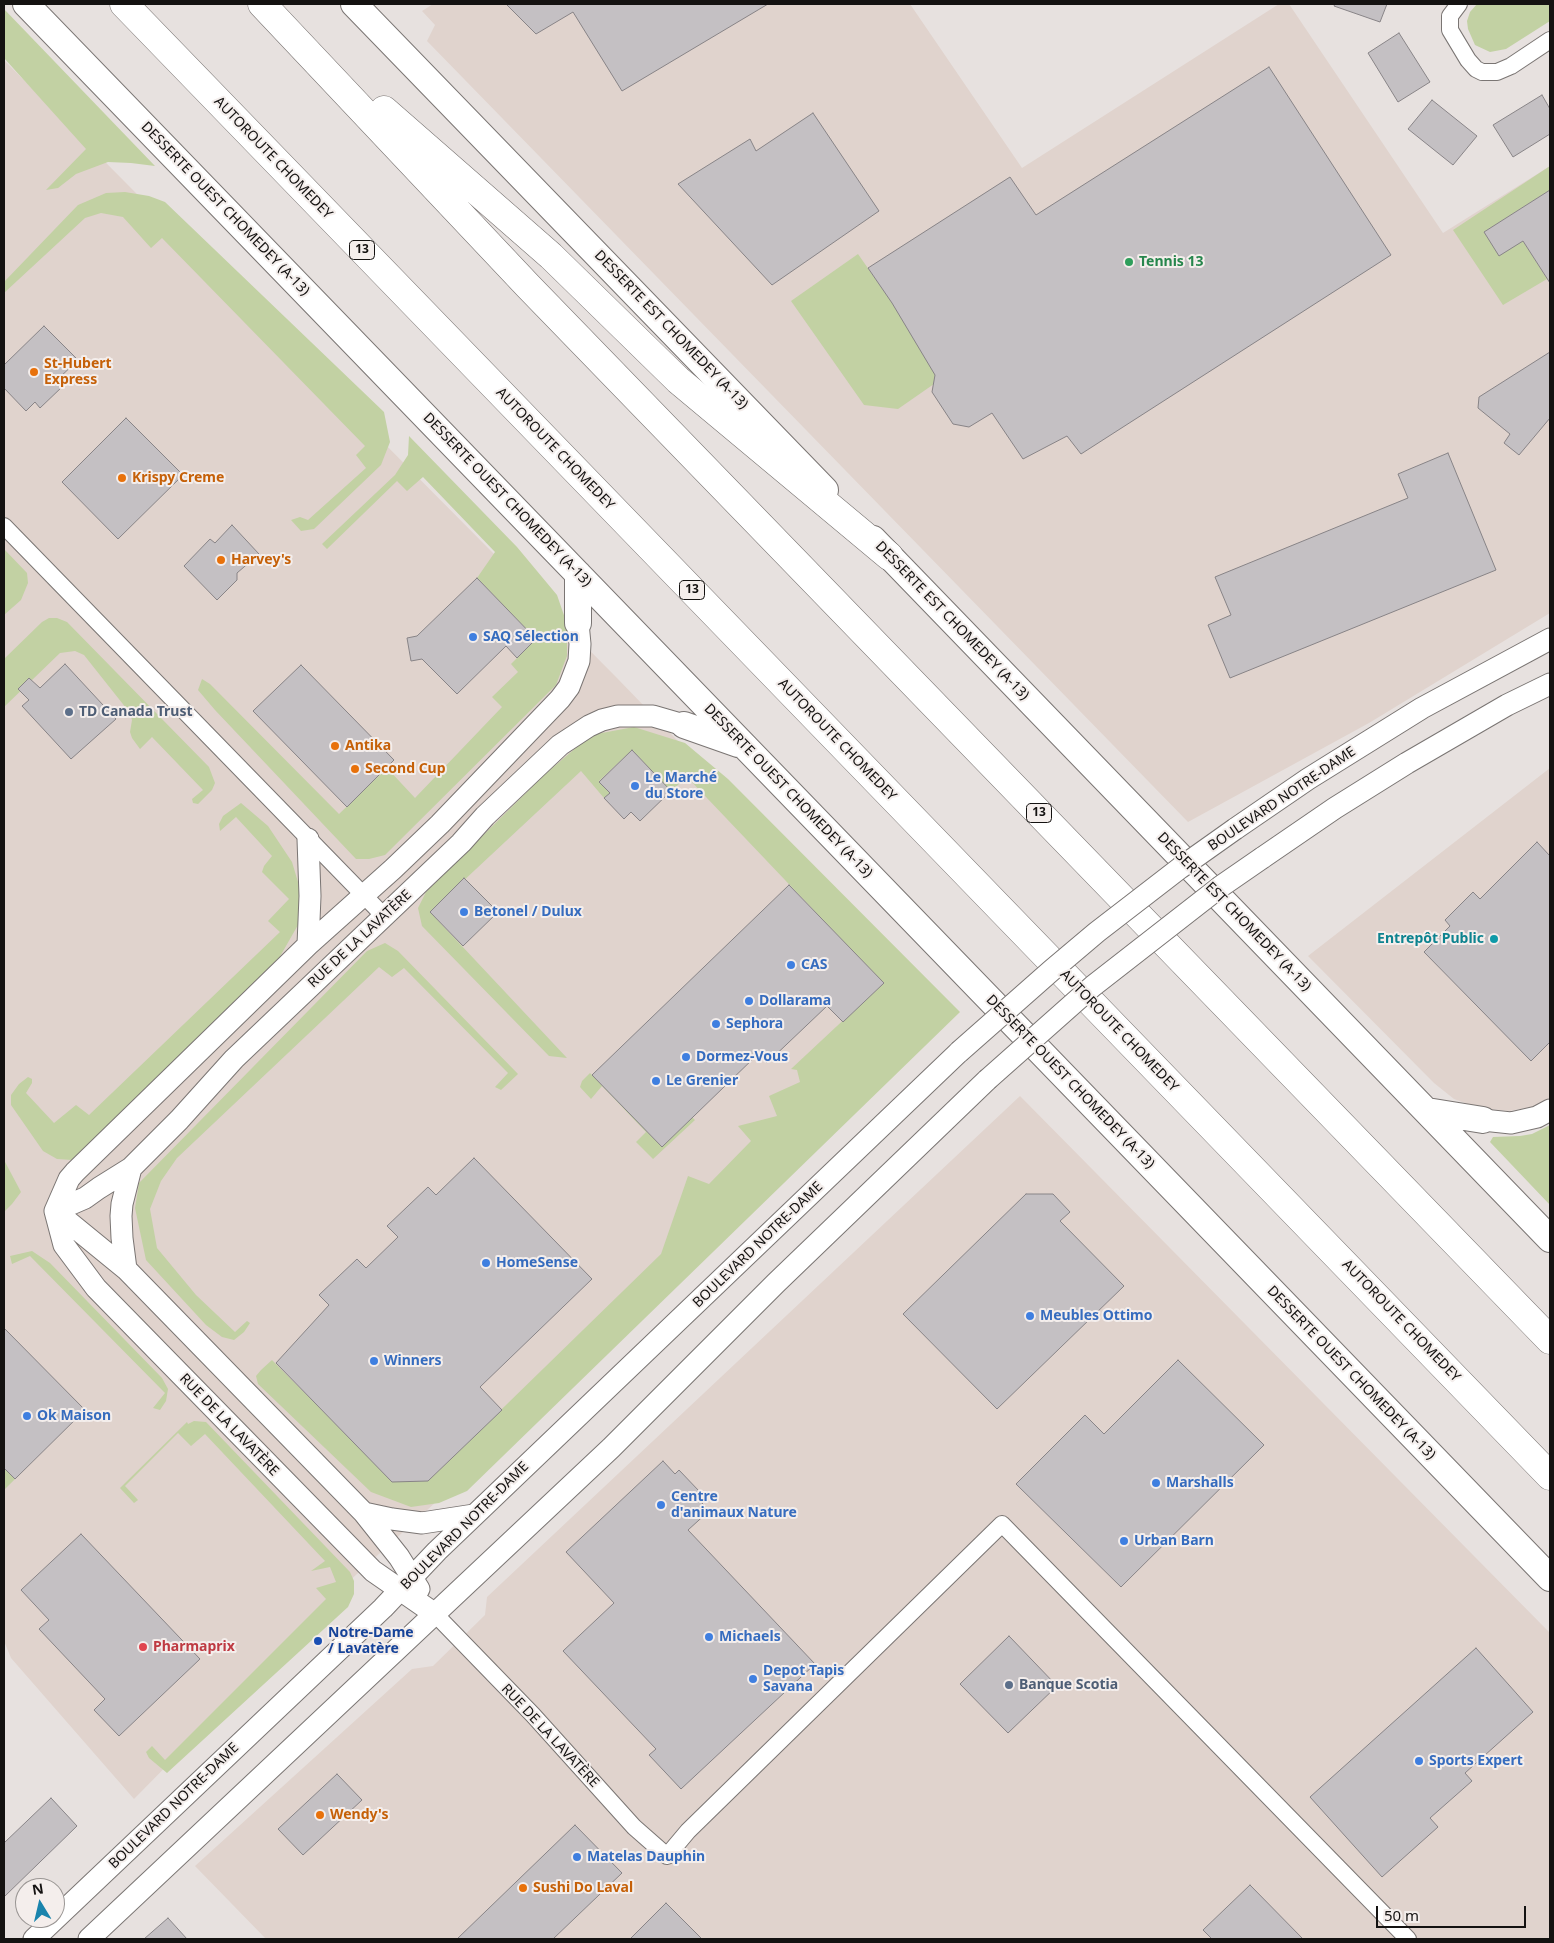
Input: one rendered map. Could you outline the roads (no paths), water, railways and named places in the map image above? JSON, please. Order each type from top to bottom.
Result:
[{"type":"highway","name":"AUTOROUTE CHOMEDEY","points":[[124,4],[1550,1476]]},
{"type":"highway","points":[[263,5],[551,256],[678,380],[889,556]]},
{"type":"highway","name":"13","points":[[263,5],[541,299],[1550,1340]]},
{"type":"main road","name":"DESSERTE OUEST CHOMEDEY (A-13)","points":[[26,4],[1550,1578]]},
{"type":"main road","name":"DESSERTE EST CHOMEDEY (A-13)","points":[[354,4],[1550,1239]]},
{"type":"main road","points":[[578,574],[578,623]]},
{"type":"main road","points":[[684,725],[743,746]]},
{"type":"main road","points":[[1427,1111],[1483,1120]]},
{"type":"street","points":[[1459,4],[1450,16],[1450,30],[1468,60],[1476,69],[1482,72],[1504,70],[1550,40]]},
{"type":"street","points":[[4,526],[384,916]]},
{"type":"street","name":"RUE DE LA LAVATÈRE","points":[[578,623],[579,661],[560,699],[440,824],[308,945],[69,1179],[55,1211],[64,1245],[96,1288],[373,1571],[406,1584],[533,1715],[628,1820],[667,1856],[688,1831],[1002,1524],[1408,1939]]},
{"type":"street","name":"BOULEVARD NOTRE-DAME","points":[[34,1939],[959,1052],[1097,932],[1180,868],[1308,779],[1446,694],[1550,639]]},
{"type":"street","points":[[89,1939],[618,1442],[783,1276],[987,1080],[1093,986],[1220,887],[1262,858],[1368,788],[1485,718],[1550,684]]},
{"type":"street","name":"RUE DE LA LAVATÈRE","points":[[55,1211],[86,1198],[98,1188],[131,1168],[179,1120],[234,1059],[461,843],[499,802],[550,754],[574,735],[602,720],[618,716],[653,716],[684,725]]},
{"type":"street","points":[[308,839],[310,896],[308,945]]},
{"type":"street","points":[[1483,1120],[1511,1123],[1537,1117],[1550,1110]]},
{"type":"street","points":[[126,1269],[121,1216],[131,1168]]},
{"type":"street","name":"RUE DE LA LAVATÈRE","points":[[55,1211],[126,1269],[364,1512],[399,1557],[406,1584]]},
{"type":"street","points":[[364,1512],[392,1519],[422,1523],[474,1515]]},
{"type":"place","name":"Tennis 13","points":[[1129,262]]},
{"type":"place","name":"St-Hubert Express","points":[[34,372]]},
{"type":"place","name":"Krispy Creme","points":[[122,478]]},
{"type":"place","name":"Harvey's","points":[[221,560]]},
{"type":"place","name":"SAQ Sélection","points":[[473,637]]},
{"type":"place","name":"TD Canada Trust","points":[[69,712]]},
{"type":"place","name":"Antika","points":[[335,746]]},
{"type":"place","name":"Second Cup","points":[[355,769]]},
{"type":"place","name":"Le Marché du Store","points":[[635,786]]},
{"type":"place","name":"Betonel / Dulux","points":[[464,912]]},
{"type":"place","name":"Entrepôt Public","points":[[1494,939]]},
{"type":"place","name":"CAS","points":[[791,965]]},
{"type":"place","name":"Dollarama","points":[[749,1001]]},
{"type":"place","name":"Sephora","points":[[716,1024]]},
{"type":"place","name":"Dormez-Vous","points":[[686,1057]]},
{"type":"place","name":"Le Grenier","points":[[656,1081]]},
{"type":"place","name":"HomeSense","points":[[486,1263]]},
{"type":"place","name":"Meubles Ottimo","points":[[1030,1316]]},
{"type":"place","name":"Winners","points":[[374,1361]]},
{"type":"place","name":"Ok Maison","points":[[27,1416]]},
{"type":"place","name":"Marshalls","points":[[1156,1483]]},
{"type":"place","name":"Centre d'animaux Nature","points":[[661,1505]]},
{"type":"place","name":"Urban Barn","points":[[1124,1541]]},
{"type":"place","name":"Michaels","points":[[709,1637]]},
{"type":"place","name":"Notre-Dame / Lavatère","points":[[318,1641]]},
{"type":"place","name":"Pharmaprix","points":[[143,1647]]},
{"type":"place","name":"Depot Tapis Savana","points":[[753,1679]]},
{"type":"place","name":"Banque Scotia","points":[[1009,1685]]},
{"type":"place","name":"Sports Expert","points":[[1419,1761]]},
{"type":"place","name":"Wendy's","points":[[320,1815]]},
{"type":"place","name":"Matelas Dauphin","points":[[577,1857]]},
{"type":"place","name":"Sushi Do Laval","points":[[523,1888]]}]
